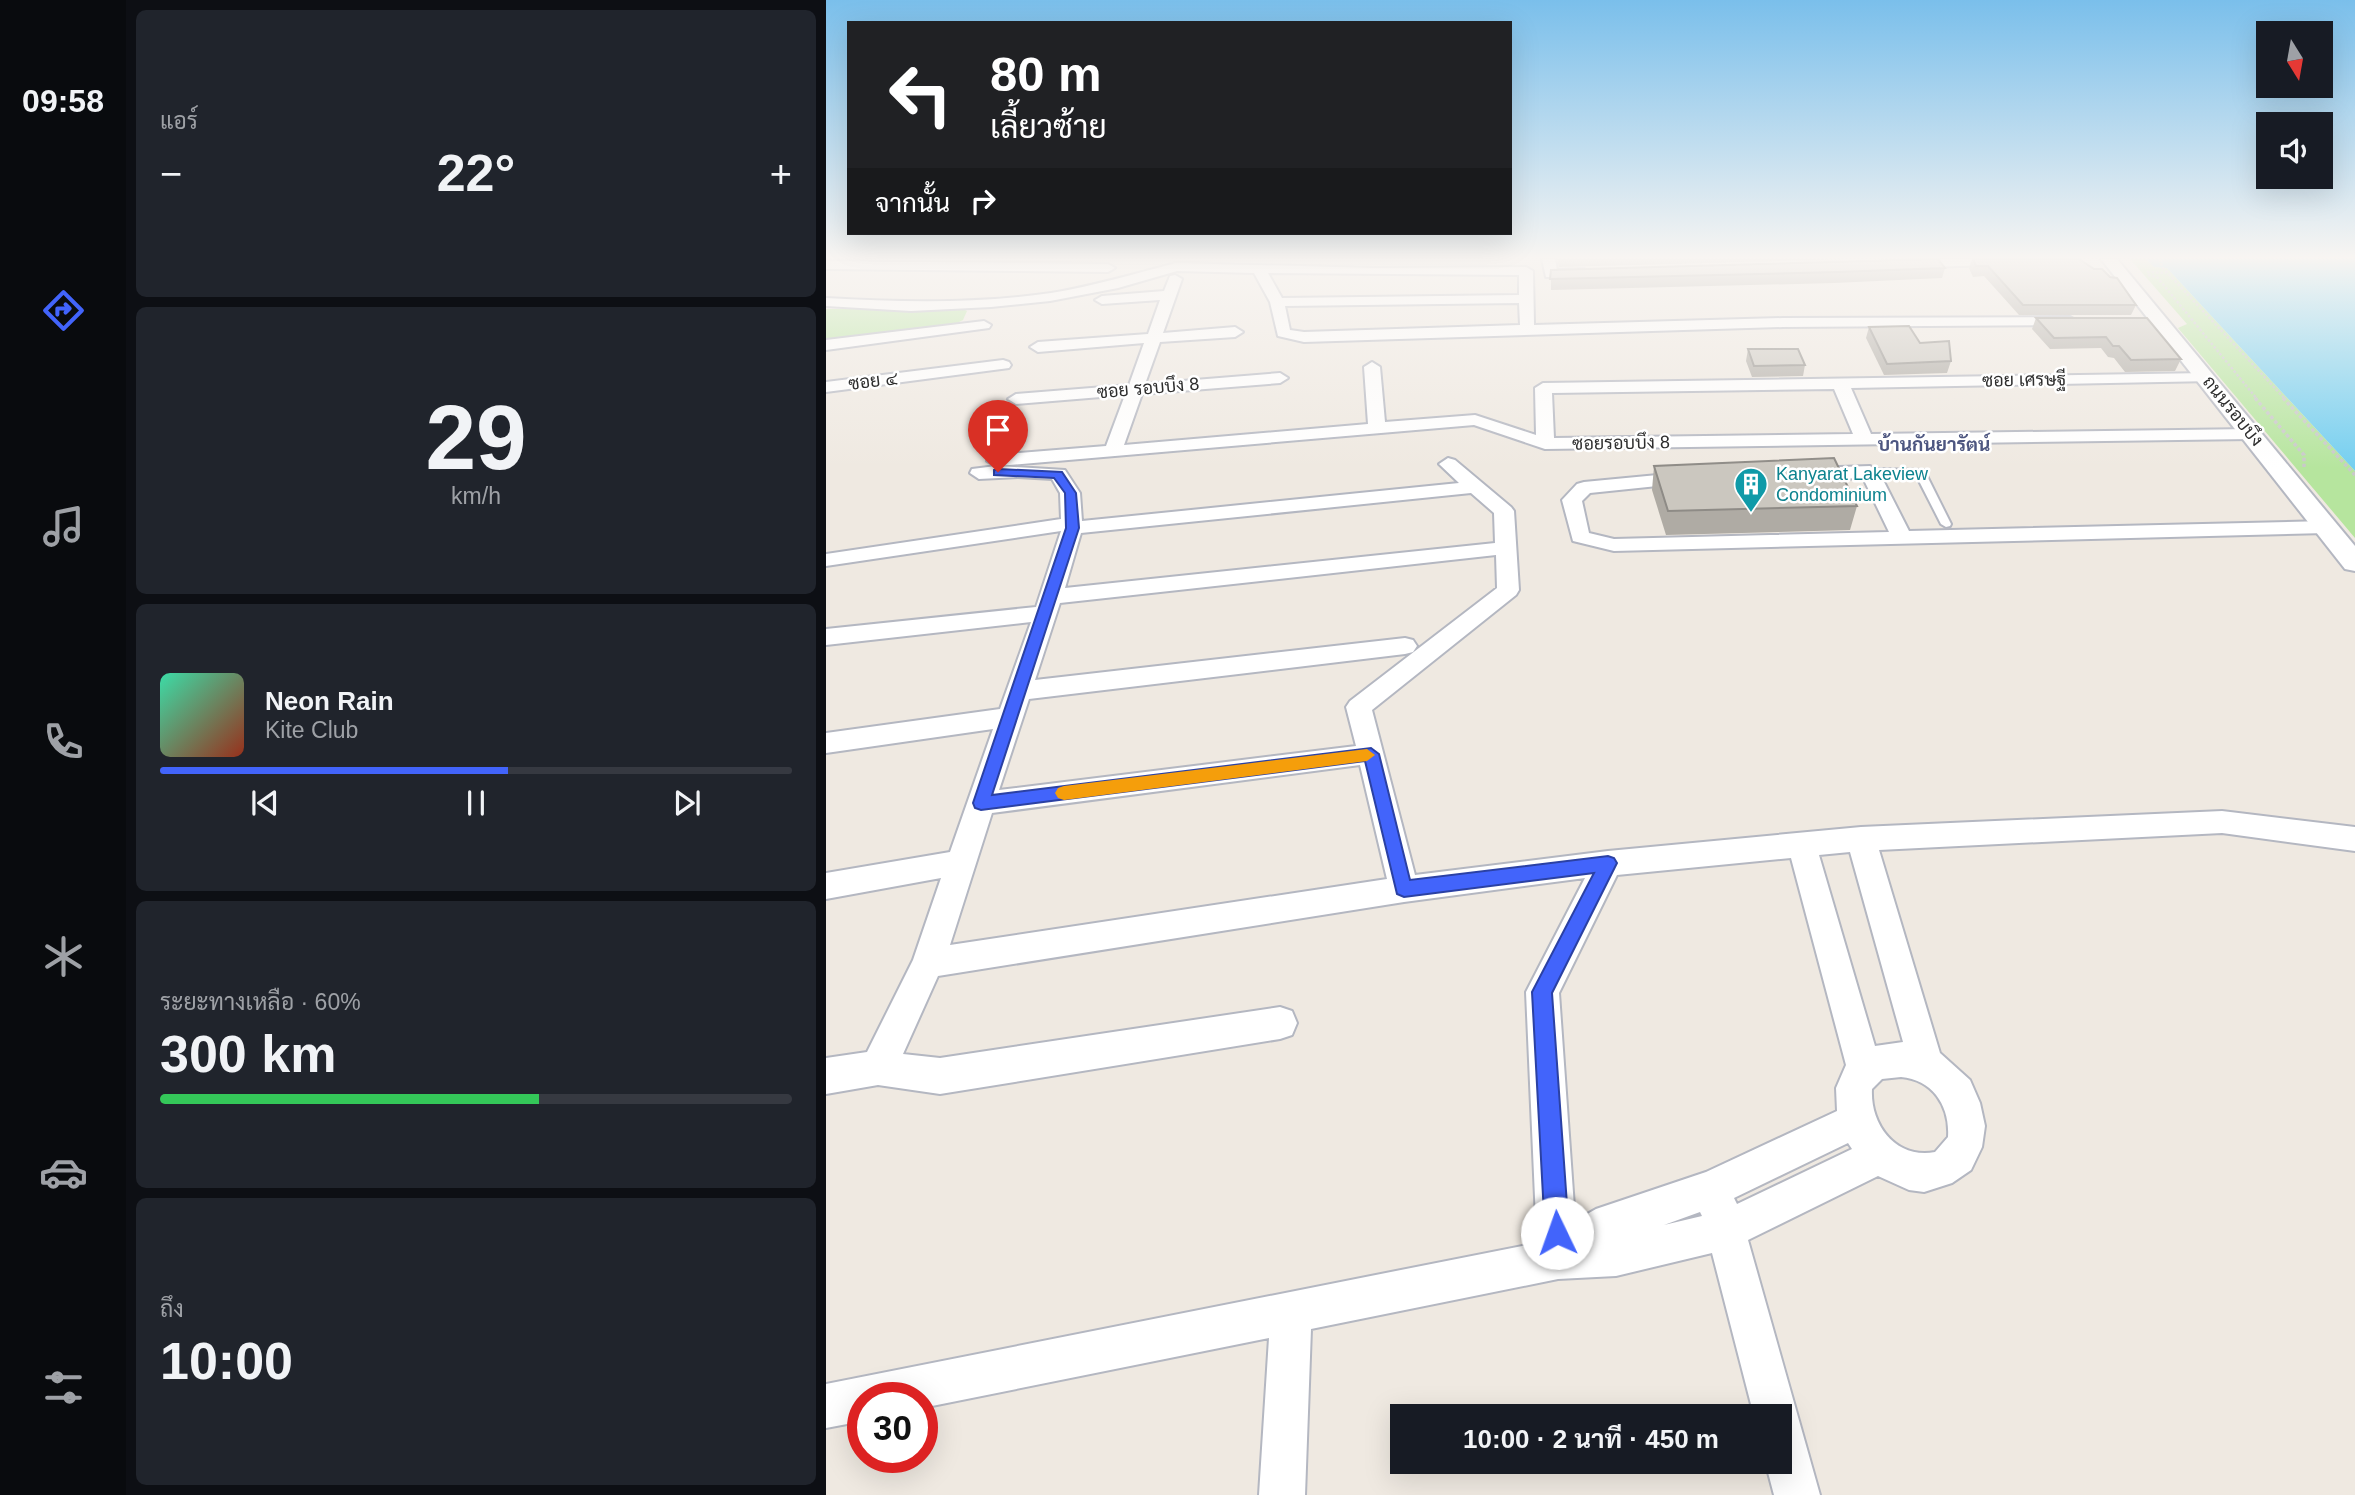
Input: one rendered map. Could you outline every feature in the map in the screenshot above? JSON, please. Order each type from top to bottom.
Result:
[{"type":"street","points":[[826,345],[954,329]]},
{"type":"street","points":[[971,358],[983,329]]},
{"type":"street","points":[[1114,451],[1157,329]]},
{"type":"street","points":[[1282,329],[1283,333],[1304,337],[1539,329]]},
{"type":"street","name":"ถนนรอบบึง","points":[[2159,329],[2207,378],[2355,563]]},
{"type":"street","points":[[1038,347],[1235,332]]},
{"type":"street","name":"ซอย ๔","points":[[826,387],[971,358],[1003,365]]},
{"type":"street","points":[[1372,367],[1377,428]]},
{"type":"street","name":"ซอย รอบบึง 8","points":[[1016,399],[1280,378]]},
{"type":"street","name":"ซอย เศรษฐี","points":[[1544,417],[1543,388],[2207,378]]},
{"type":"street","points":[[1840,383],[1864,438]]},
{"type":"street","points":[[1494,427],[1511,419],[1544,417],[1545,444]]},
{"type":"street","name":"ซอยรอบบึง 8","points":[[996,461],[1475,420],[1545,444],[2251,434]]},
{"type":"street","points":[[1404,889],[1359,707],[1508,590],[1504,511],[1448,464]]},
{"type":"street","points":[[878,1068],[928,964],[1048,605],[1072,525],[1070,493],[1058,474],[1017,471],[979,474]]},
{"type":"street","points":[[1790,475],[1870,472],[1903,539]]},
{"type":"street","points":[[1710,477],[1584,488],[1572,500],[1580,537],[1614,545],[2326,527]]},
{"type":"street","points":[[826,560],[1072,525],[1477,487]]},
{"type":"street","points":[[826,637],[1048,605],[1506,548]]},
{"type":"street","points":[[1019,691],[1405,646]]},
{"type":"street","points":[[826,743],[1011,717]]},
{"type":"street","points":[[981,803],[1371,754]]},
{"type":"street","points":[[928,964],[1404,889],[1608,863],[1861,839],[2222,822],[2355,839]]},
{"type":"street","points":[[1861,839],[1926,1064]]},
{"type":"street","points":[[1802,845],[1865,1070]]},
{"type":"street","points":[[826,886],[961,862]]},
{"type":"street","points":[[1558,1259],[1542,992],[1608,863]]},
{"type":"street","points":[[826,1076],[878,1068],[940,1076],[1280,1023]]},
{"type":"street","points":[[1893,1057],[1909,1059],[1926,1064],[1950,1084],[1965,1111],[1968,1130],[1964,1148],[1953,1162],[1938,1170],[1919,1172],[1899,1167],[1880,1155],[1866,1139],[1857,1120],[1853,1101],[1856,1083],[1865,1070],[1877,1062],[1893,1057]]},
{"type":"street","points":[[1558,1259],[1596,1229],[1712,1189],[1857,1120]]},
{"type":"street","points":[[938,1383],[1558,1259],[1616,1256],[1726,1230],[1880,1155]]},
{"type":"street","points":[[1712,1189],[1726,1230],[1773,1404]]},
{"type":"street","points":[[1282,1495],[1291,1313]]},
{"type":"street","points":[[826,1406],[847,1402]]},
{"type":"street","points":[[1792,1474],[1797,1495]]},
{"type":"lane","points":[[1870,472],[1920,472],[1946,524]]},
{"type":"path","points":[[2195,329],[2304,455],[2304,468]]},
{"type":"path","points":[[2219,329],[2355,475]]},
{"type":"green space","points":[[826,329],[914,329],[826,339]]},
{"type":"green space","points":[[2179,329],[2223,329],[2355,471],[2355,538]]},
{"type":"water","points":[[2223,329],[2355,329],[2355,471]]},
{"type":"building","points":[[1870,329],[1911,329],[1920,343],[1949,341],[1951,361],[1887,364]]},
{"type":"building","points":[[2046,329],[2156,329],[2181,359],[2131,360],[2119,346],[2113,346],[2106,337],[2054,338]]},
{"type":"building","points":[[1748,349],[1798,349],[1805,365],[1754,366]]},
{"type":"building","points":[[1834,458],[1857,506],[1668,511],[1654,466]]},
{"type":"slow traffic","points":[[1064,793],[1367,755]]},
{"type":"place","name":"Kanyarat Lakeview Condominium","points":[[1751,514]]},
{"type":"district","name":"บ้านกันยารัตน์","points":[[1934,444]]},
{"type":"route","points":[[998,472],[1058,474],[1070,493],[1072,528],[981,803],[1371,754],[1404,889],[1608,863],[1542,992],[1557,1233]]}]
